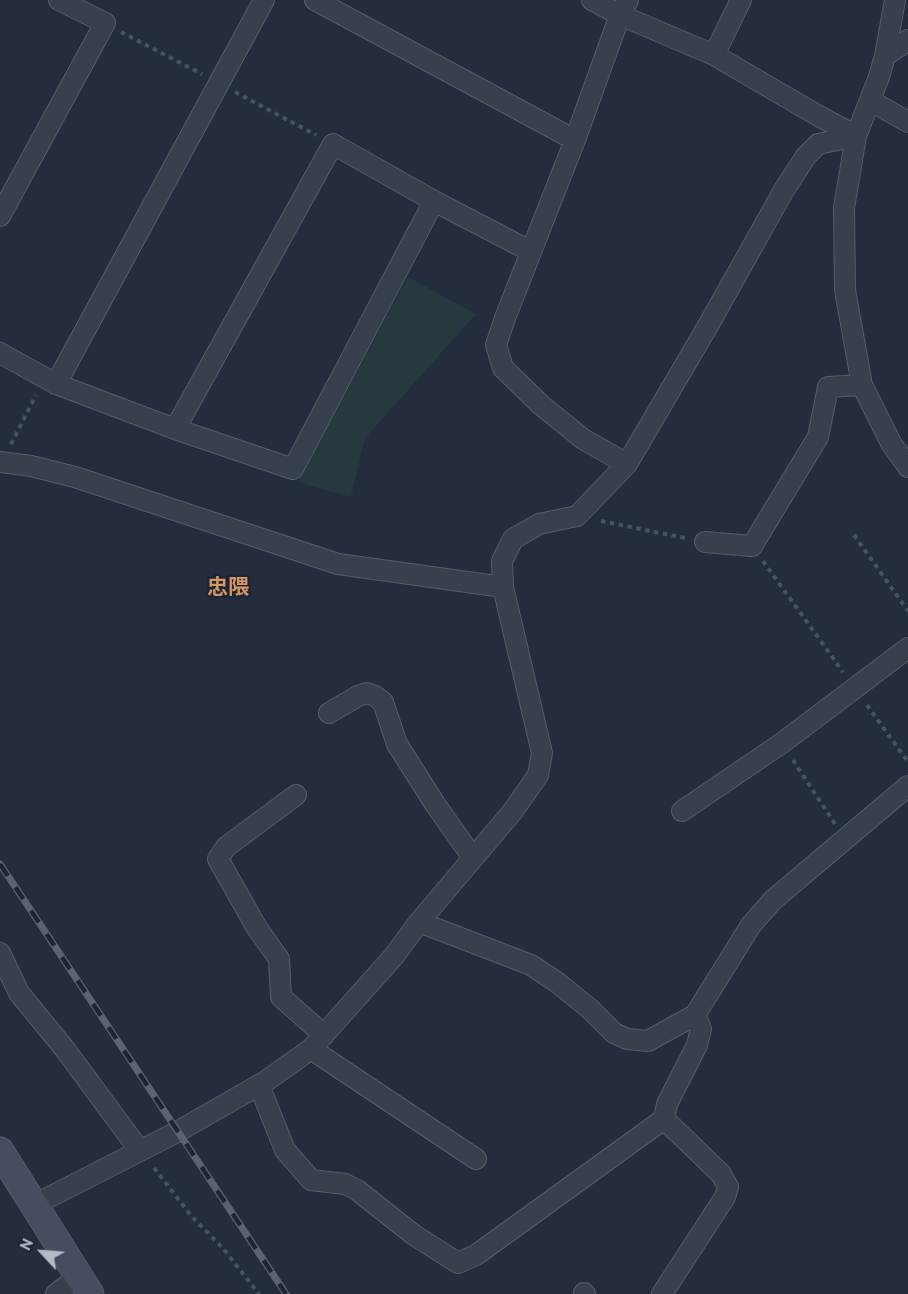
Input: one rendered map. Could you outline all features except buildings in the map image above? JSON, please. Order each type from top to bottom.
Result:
[{"type":"main road","points":[[0,1151],[84,1285]]},
{"type":"street","points":[[0,216],[105,23],[59,0]]},
{"type":"street","points":[[50,381],[264,0]]},
{"type":"street","points":[[315,0],[575,140]]},
{"type":"street","points":[[592,0],[624,8],[714,55],[856,136]]},
{"type":"street","points":[[714,55],[741,0]]},
{"type":"street","points":[[894,0],[885,56],[871,101],[856,136],[844,208],[845,290],[862,385],[891,443],[908,467]]},
{"type":"street","points":[[624,8],[496,345],[503,368],[541,405],[583,439],[627,464]]},
{"type":"street","points":[[885,56],[908,40]]},
{"type":"street","points":[[871,101],[908,123]]},
{"type":"street","points":[[34,1205],[177,1132],[258,1085],[318,1042],[394,956],[419,922],[513,811],[538,775],[542,753],[503,587],[502,561],[513,539],[538,524],[577,516],[627,464],[784,190],[806,156],[818,144],[856,136]]},
{"type":"street","points":[[175,429],[333,144],[434,201],[530,251]]},
{"type":"street","points":[[0,353],[50,381],[175,429],[293,469],[434,201]]},
{"type":"street","points":[[705,542],[752,546],[818,437],[828,387],[862,385]]},
{"type":"street","points":[[1,461],[75,477],[338,564],[503,587]]},
{"type":"street","points":[[681,811],[782,742],[908,648]]},
{"type":"street","points":[[329,713],[358,696],[368,693],[382,702],[397,744],[473,858]]},
{"type":"street","points":[[419,922],[531,965],[590,1009],[614,1033],[627,1039],[648,1041],[695,1015],[751,925],[773,900],[908,786]]},
{"type":"street","points":[[296,795],[226,847],[218,859],[257,928],[279,959],[281,997],[318,1042],[476,1160]]},
{"type":"street","points":[[0,953],[19,993],[64,1048],[140,1151]]},
{"type":"street","points":[[258,1085],[285,1150],[311,1180],[345,1184],[357,1190],[414,1235],[458,1263],[477,1255],[664,1119],[668,1104],[697,1045],[701,1029],[695,1015]]},
{"type":"street","points":[[662,1294],[725,1197],[728,1187],[721,1174],[664,1119]]},
{"type":"street","points":[[56,1294],[84,1285]]},
{"type":"path","points":[[105,23],[333,144]]},
{"type":"path","points":[[1,461],[50,381]]},
{"type":"path","points":[[577,516],[705,542]]},
{"type":"path","points":[[854,536],[908,611]]},
{"type":"path","points":[[752,546],[908,762]]},
{"type":"path","points":[[782,742],[845,839]]},
{"type":"path","points":[[140,1151],[259,1294]]},
{"type":"green space","points":[[408,277],[476,314],[365,438],[351,497],[298,482]]},
{"type":"railway","points":[[0,864],[286,1294]]},
{"type":"district","name":"忠隈","points":[[228,588]]}]
